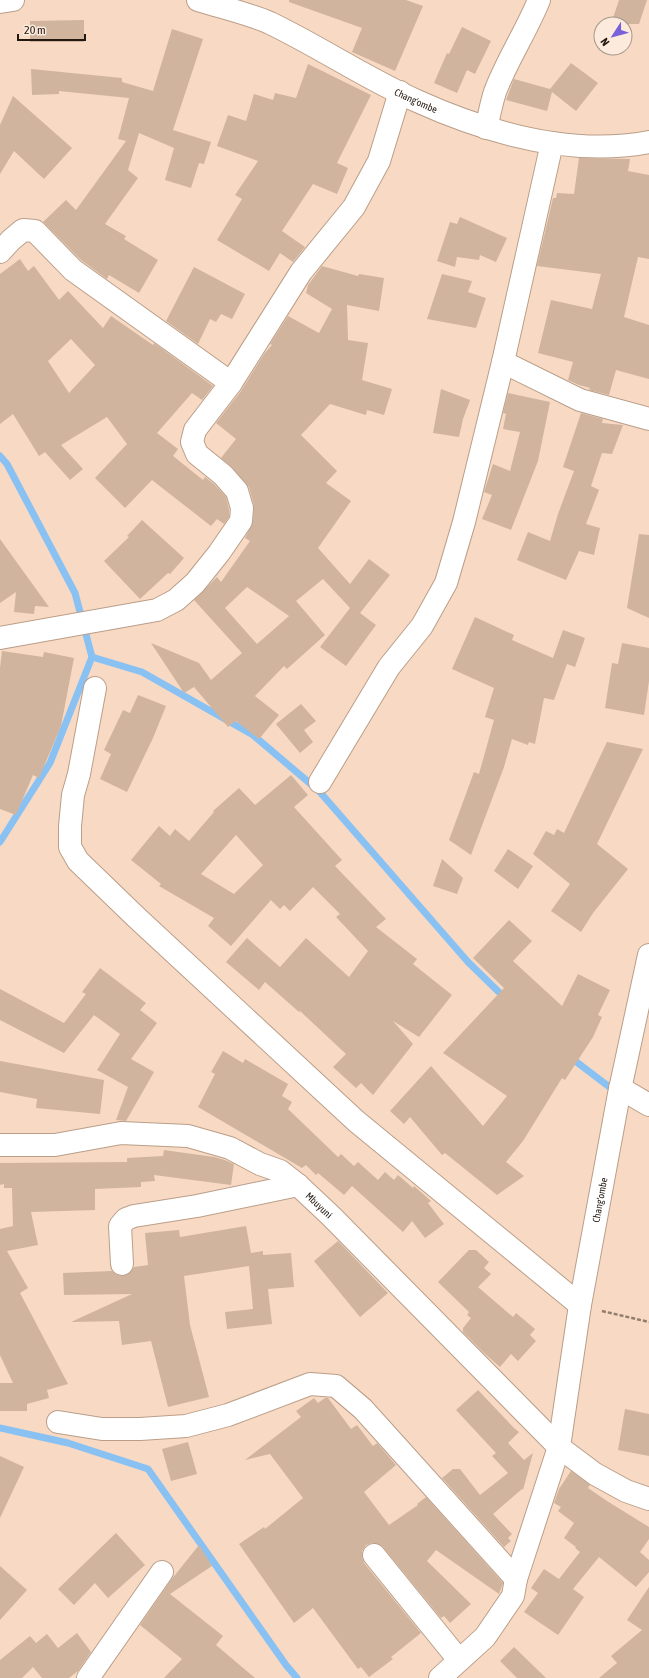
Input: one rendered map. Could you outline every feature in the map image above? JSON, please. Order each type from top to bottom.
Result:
[{"type":"street","points":[[0,2],[13,0]]},
{"type":"street","name":"Chang'ombe","points":[[198,0],[269,23],[417,101],[486,128],[552,143],[585,146],[631,145],[649,142]]},
{"type":"street","points":[[486,128],[494,93],[508,61],[532,18],[539,0]]},
{"type":"street","points":[[0,638],[157,610],[176,600],[195,583],[219,553],[241,521],[242,508],[237,491],[223,475],[197,454],[192,442],[195,430],[231,383],[301,272],[354,207],[378,161],[400,92]]},
{"type":"street","points":[[320,782],[389,667],[422,626],[446,583],[464,522],[503,362],[552,143]]},
{"type":"street","points":[[4,242],[23,230],[35,231],[73,270],[231,383]]},
{"type":"street","points":[[503,362],[580,400],[649,419]]},
{"type":"street","points":[[95,688],[79,774],[73,795],[70,826],[70,847],[78,861],[136,917],[356,1121],[580,1305]]},
{"type":"street","name":"Chang'ombe","points":[[440,1678],[485,1637],[513,1596],[516,1579],[559,1447],[580,1305],[620,1088],[649,955]]},
{"type":"street","points":[[620,1088],[649,1105]]},
{"type":"street","name":"Mbuyuni","points":[[0,1145],[55,1145],[121,1133],[188,1136],[230,1148],[260,1164],[280,1171],[298,1185],[331,1216],[559,1447],[595,1474],[626,1491],[649,1499]]},
{"type":"street","points":[[122,1264],[120,1226],[126,1219],[134,1216],[196,1206],[298,1185]]},
{"type":"street","points":[[58,1422],[102,1429],[140,1429],[186,1426],[228,1415],[310,1384],[336,1386],[363,1409],[516,1579]]},
{"type":"street","points":[[374,1555],[459,1660]]},
{"type":"street","points":[[88,1678],[162,1572]]},
{"type":"path","points":[[580,1305],[649,1322]]},
{"type":"building","points":[[289,0],[406,0],[423,6],[395,71],[352,52],[362,28],[289,2]]},
{"type":"building","points":[[619,0],[647,0],[639,24],[633,24],[633,16],[614,16]]},
{"type":"building","points":[[84,20],[84,42],[30,42],[30,21]]},
{"type":"building","points":[[462,27],[491,41],[475,74],[467,70],[457,93],[434,83],[447,53],[449,54]]},
{"type":"building","points":[[172,29],[203,39],[173,130],[211,142],[204,164],[199,163],[191,188],[165,180],[174,148],[139,133],[128,170],[138,178],[105,224],[126,236],[124,239],[158,260],[139,293],[109,275],[107,279],[81,260],[43,222],[66,200],[76,210],[126,141],[118,139],[129,98],[59,91],[59,94],[32,95],[31,69],[122,78],[122,82],[153,91]]},
{"type":"building","points":[[571,63],[598,83],[576,111],[552,92],[547,111],[506,100],[514,79],[550,89]]},
{"type":"building","points":[[308,64],[371,95],[337,163],[348,168],[337,194],[313,184],[282,231],[305,247],[293,262],[280,253],[269,271],[217,240],[242,199],[235,195],[258,161],[217,146],[228,115],[246,121],[254,94],[273,100],[275,93],[296,98]]},
{"type":"building","points":[[13,96],[72,148],[44,179],[14,151],[0,174],[0,125]]},
{"type":"building","points":[[579,158],[630,159],[628,171],[649,175],[649,259],[638,257],[624,317],[649,325],[649,379],[616,370],[609,395],[589,390],[590,388],[568,380],[573,362],[538,353],[551,300],[592,309],[601,274],[537,266],[553,198],[556,198],[557,193],[574,194]]},
{"type":"building","points":[[460,217],[507,238],[496,262],[480,255],[479,260],[457,257],[455,267],[437,261],[450,222],[457,224]]},
{"type":"building","points":[[20,259],[28,271],[34,266],[59,300],[68,291],[103,328],[111,316],[153,345],[154,343],[213,386],[202,400],[192,393],[157,433],[178,449],[173,456],[203,480],[205,477],[226,497],[229,517],[224,524],[217,519],[211,526],[152,480],[125,508],[95,478],[127,444],[107,417],[61,445],[83,469],[70,480],[45,452],[39,456],[13,414],[0,424],[0,274]],"holes":[[[71,339],[95,365],[69,393],[48,361]]]},
{"type":"building","points":[[322,266],[358,276],[359,274],[384,278],[379,311],[347,305],[348,340],[368,343],[362,380],[392,389],[384,415],[367,410],[366,415],[330,404],[301,435],[337,471],[326,483],[351,501],[318,548],[350,584],[369,559],[390,575],[360,613],[376,625],[346,666],[320,647],[350,608],[323,579],[296,601],[325,635],[287,669],[284,666],[255,696],[279,715],[259,739],[236,721],[228,727],[194,687],[184,693],[151,643],[199,663],[211,680],[242,653],[194,600],[217,577],[221,582],[250,541],[245,538],[253,522],[254,505],[249,487],[232,467],[221,458],[236,439],[216,423],[241,391],[264,354],[272,345],[270,344],[288,316],[319,333],[332,309],[306,293],[308,285]],"holes":[[[247,587],[289,616],[257,644],[225,608]]]},
{"type":"building","points":[[194,267],[245,294],[232,319],[221,314],[216,322],[210,319],[198,344],[166,321]]},
{"type":"building","points":[[442,274],[472,281],[468,292],[486,298],[476,328],[427,319]]},
{"type":"building","points":[[441,389],[470,400],[463,419],[459,437],[433,433]]},
{"type":"building","points":[[508,393],[550,402],[538,461],[511,530],[482,519],[492,495],[484,492],[493,464],[510,471],[520,432],[503,429],[506,414],[503,413]]},
{"type":"building","points":[[581,413],[603,419],[602,423],[623,425],[612,454],[602,453],[591,486],[599,490],[586,524],[600,528],[594,555],[579,551],[566,580],[517,560],[528,532],[550,541],[574,471],[563,467]]},
{"type":"building","points":[[142,520],[184,558],[170,574],[168,573],[140,599],[104,561],[129,537],[127,536]]},
{"type":"building","points":[[639,534],[649,535],[649,618],[627,608]]},
{"type":"building","points":[[0,539],[49,607],[35,606],[34,614],[14,612],[16,592],[0,603]]},
{"type":"building","points":[[475,617],[514,635],[512,640],[553,658],[563,630],[585,638],[575,667],[567,664],[554,700],[544,698],[535,744],[529,742],[528,745],[512,739],[504,767],[471,855],[449,840],[474,772],[479,774],[494,720],[485,717],[494,688],[452,669]]},
{"type":"building","points":[[622,643],[649,648],[649,681],[644,715],[605,708],[612,663],[618,664]]},
{"type":"building","points":[[2,651],[43,657],[44,652],[74,658],[61,726],[39,778],[33,775],[16,815],[0,809],[0,668]]},
{"type":"building","points":[[138,695],[166,706],[153,738],[127,792],[100,779],[111,754],[104,750],[123,710],[130,713]]},
{"type":"building","points":[[301,704],[316,721],[304,730],[313,742],[300,753],[276,724]]},
{"type":"building","points":[[607,742],[643,749],[597,844],[628,869],[593,913],[581,932],[551,911],[570,884],[533,854],[546,831],[554,835],[557,829],[564,833]]},
{"type":"building","points":[[291,775],[308,795],[294,807],[342,860],[335,866],[386,919],[376,927],[417,959],[413,964],[452,995],[419,1037],[393,1021],[413,1044],[373,1095],[361,1083],[356,1088],[333,1067],[346,1054],[300,1011],[299,1012],[265,982],[259,990],[226,962],[247,938],[280,967],[306,938],[349,977],[368,951],[336,917],[340,914],[313,887],[290,911],[284,905],[280,909],[271,900],[231,946],[208,926],[214,918],[159,886],[161,884],[131,860],[159,826],[170,836],[175,829],[189,841],[214,812],[213,811],[239,788],[255,805]],"holes":[[[236,835],[263,865],[234,894],[201,874]]]},
{"type":"building","points":[[508,849],[533,866],[518,889],[494,871]]},
{"type":"building","points":[[442,859],[463,878],[457,894],[433,886]]},
{"type":"building","points":[[509,920],[532,941],[513,961],[562,1006],[578,974],[610,990],[598,1015],[602,1017],[593,1037],[565,1080],[562,1078],[523,1141],[506,1162],[524,1176],[497,1195],[445,1153],[442,1155],[410,1117],[404,1124],[390,1111],[431,1066],[483,1126],[507,1096],[443,1053],[504,988],[473,958]]},
{"type":"building","points":[[100,968],[146,1003],[140,1010],[157,1023],[131,1059],[154,1072],[126,1121],[116,1120],[128,1087],[97,1070],[120,1034],[94,1015],[64,1053],[0,1020],[0,989],[64,1023],[86,994],[82,992]]},
{"type":"building","points":[[223,1051],[243,1063],[245,1059],[288,1084],[282,1096],[292,1102],[288,1109],[338,1157],[341,1154],[354,1166],[358,1162],[378,1180],[385,1172],[394,1180],[398,1175],[413,1188],[414,1186],[431,1201],[428,1203],[444,1224],[425,1238],[412,1221],[403,1232],[352,1186],[344,1195],[318,1173],[316,1175],[306,1165],[302,1168],[198,1107],[215,1074],[211,1072]]},
{"type":"building","points":[[0,1061],[104,1080],[100,1114],[36,1108],[37,1099],[0,1092]]},
{"type":"building","points":[[164,1150],[214,1157],[234,1164],[231,1185],[154,1175],[155,1181],[141,1182],[141,1187],[95,1189],[95,1210],[31,1212],[38,1245],[7,1251],[28,1288],[20,1293],[68,1384],[47,1390],[49,1398],[27,1404],[27,1411],[0,1411],[0,1383],[13,1383],[0,1355],[0,1229],[13,1226],[12,1188],[4,1188],[4,1184],[0,1185],[0,1163],[127,1162],[127,1158],[163,1156]]},
{"type":"building","points":[[246,1226],[251,1253],[263,1251],[263,1255],[291,1253],[294,1287],[268,1289],[272,1324],[227,1329],[225,1312],[253,1309],[249,1266],[184,1276],[190,1325],[209,1397],[168,1407],[151,1341],[122,1345],[119,1321],[71,1322],[132,1294],[64,1295],[63,1273],[112,1271],[117,1275],[123,1276],[129,1274],[134,1267],[148,1265],[145,1233],[179,1230],[180,1237]]},
{"type":"building","points":[[338,1241],[388,1293],[360,1317],[314,1261]]},
{"type":"building","points":[[469,1250],[476,1250],[489,1262],[484,1268],[491,1274],[478,1287],[513,1317],[516,1313],[535,1329],[530,1335],[536,1341],[518,1361],[511,1354],[500,1367],[484,1353],[463,1332],[463,1328],[471,1318],[467,1315],[469,1312],[438,1282]]},
{"type":"building","points":[[478,1390],[519,1432],[508,1443],[524,1460],[533,1453],[523,1490],[522,1489],[493,1514],[512,1534],[508,1538],[511,1541],[504,1547],[442,1478],[453,1469],[460,1469],[480,1495],[508,1473],[492,1456],[496,1453],[456,1410]]},
{"type":"building","points":[[314,1398],[318,1403],[325,1398],[328,1398],[351,1429],[357,1425],[373,1446],[377,1443],[396,1465],[364,1492],[389,1525],[418,1505],[417,1504],[426,1497],[503,1583],[499,1594],[436,1550],[427,1561],[471,1604],[450,1623],[444,1616],[441,1618],[383,1547],[379,1544],[372,1543],[366,1545],[362,1551],[364,1563],[421,1633],[391,1657],[393,1659],[369,1677],[361,1667],[358,1669],[313,1608],[294,1623],[239,1544],[264,1527],[265,1529],[303,1498],[270,1454],[245,1460],[301,1417],[296,1411]]},
{"type":"building","points":[[625,1409],[649,1414],[649,1456],[618,1450]]},
{"type":"building","points":[[188,1442],[197,1474],[171,1481],[162,1449]]},
{"type":"building","points":[[0,1456],[24,1467],[0,1518]]},
{"type":"building","points":[[571,1471],[590,1485],[588,1488],[649,1527],[649,1539],[640,1552],[649,1560],[649,1572],[636,1587],[599,1557],[573,1589],[584,1597],[558,1635],[524,1612],[538,1593],[531,1588],[544,1569],[559,1579],[580,1552],[564,1538],[574,1523],[558,1511],[561,1507],[554,1503],[559,1489]]},
{"type":"building","points":[[116,1533],[145,1565],[108,1598],[95,1583],[74,1605],[58,1589]]},
{"type":"building","points":[[199,1545],[212,1566],[170,1594],[223,1636],[216,1645],[255,1678],[164,1678],[182,1659],[140,1625],[171,1580]]},
{"type":"building","points":[[0,1566],[27,1590],[0,1620]]},
{"type":"building","points":[[649,1587],[649,1678],[599,1678],[617,1663],[611,1656],[642,1630],[627,1620]]},
{"type":"building","points":[[77,1633],[91,1652],[78,1671],[69,1678],[42,1678],[33,1667],[22,1678],[0,1678],[0,1660],[30,1636],[36,1643],[47,1634],[58,1648]]},
{"type":"building","points":[[514,1647],[546,1678],[517,1678],[500,1661]]},
{"type":"waterway","points":[[0,456],[7,464],[75,593],[92,657],[50,763],[0,842]]},
{"type":"waterway","points":[[92,657],[142,672],[253,735],[319,791],[468,962],[506,999]]},
{"type":"waterway","points":[[570,1057],[616,1092]]},
{"type":"waterway","points":[[0,1428],[68,1443],[148,1469],[286,1665],[297,1678]]}]
